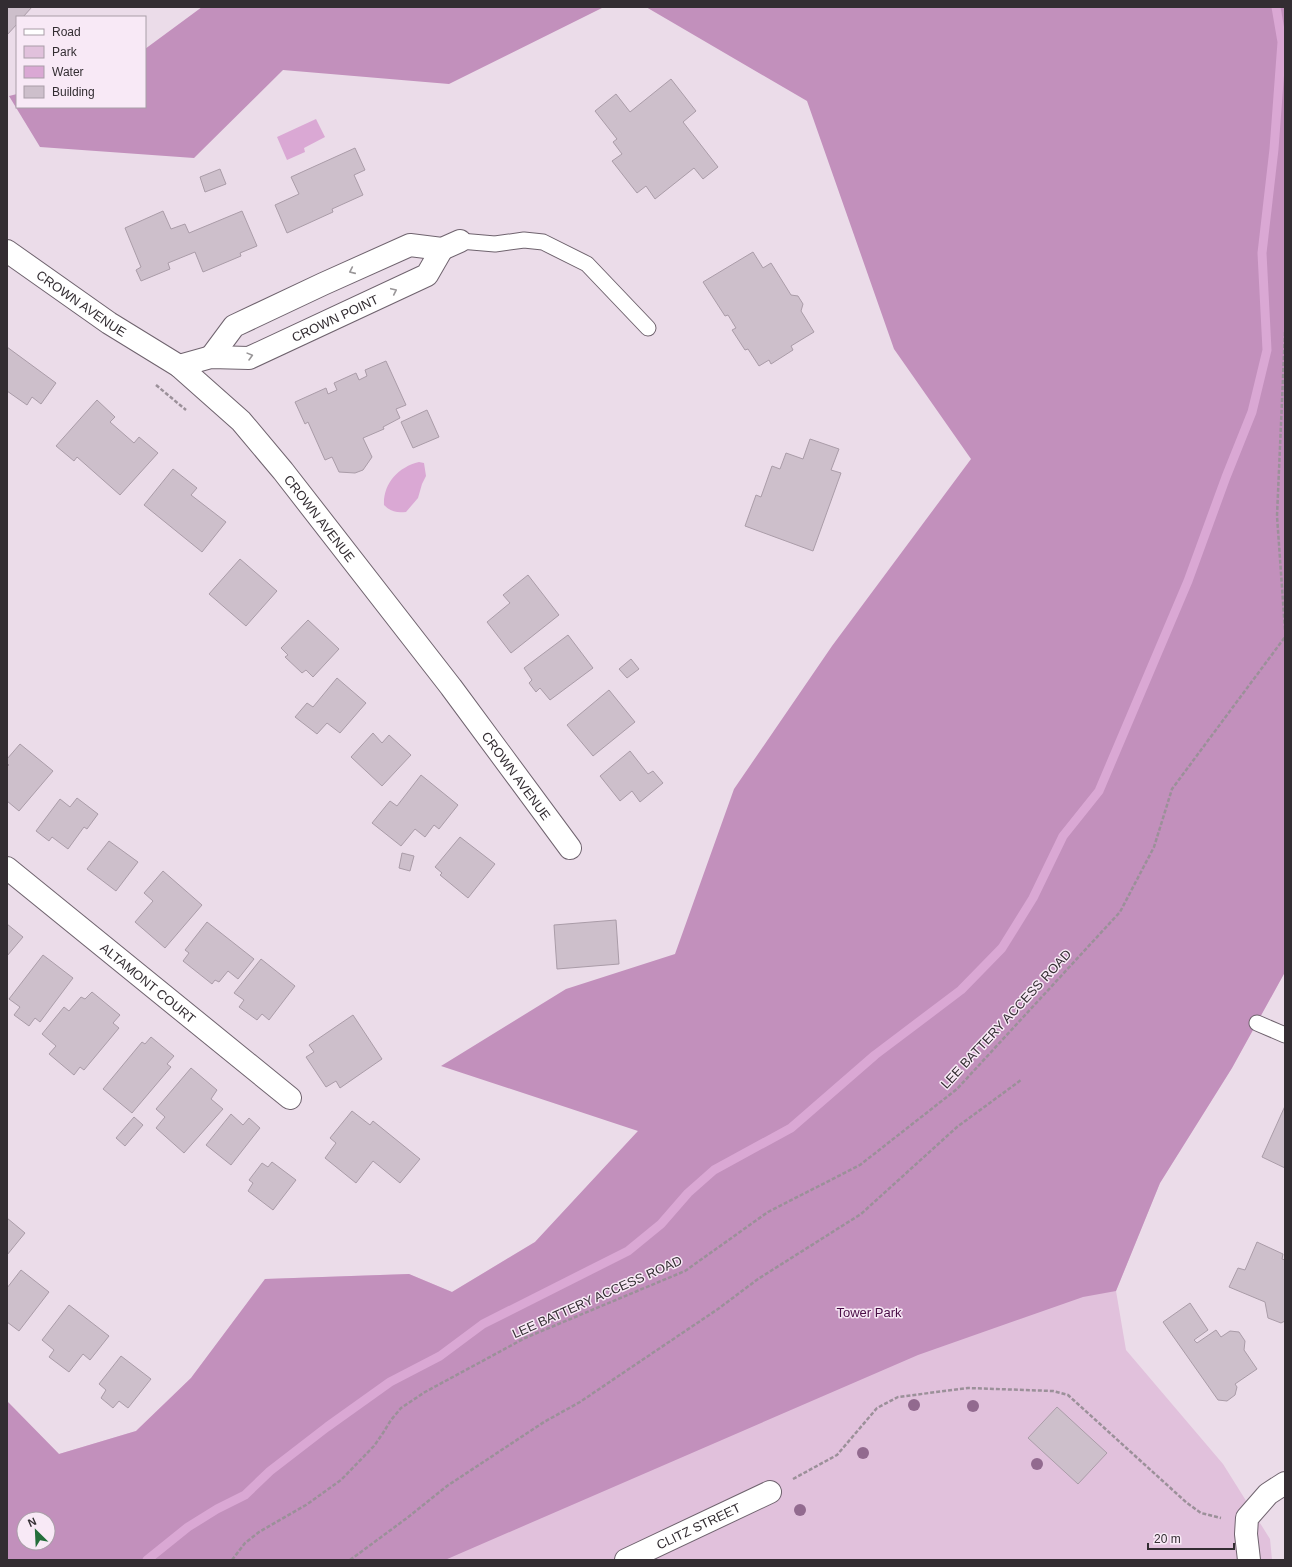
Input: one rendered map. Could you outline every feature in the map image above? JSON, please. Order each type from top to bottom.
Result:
[{"type":"street","points":[[212,357],[234,326],[323,284],[410,245],[451,245]]},
{"type":"street","name":"CROWN POINT","points":[[179,366],[212,357],[249,358],[427,275],[451,245]]},
{"type":"street","name":"CROWN AVENUE","points":[[7,251],[109,323],[179,366],[241,420],[451,687],[570,848]]},
{"type":"street","name":"ALTAMONT COURT","points":[[7,868],[290,1098]]},
{"type":"street","points":[[1249,1560],[1246,1522],[1268,1494],[1285,1483]]},
{"type":"street","name":"CLITZ STREET","points":[[626,1560],[770,1492]]},
{"type":"lane","points":[[451,245],[495,244],[524,240],[543,242],[587,264],[648,328]]},
{"type":"lane","points":[[1257,1023],[1285,1035]]},
{"type":"path","points":[[1285,332],[1277,516],[1285,630]]},
{"type":"path","name":"LEE BATTERY ACCESS ROAD","points":[[232,1560],[245,1543],[259,1532],[306,1505],[341,1480],[374,1446],[391,1420],[401,1408],[424,1392],[524,1338],[685,1271],[768,1212],[860,1165],[957,1089],[1120,912],[1154,847],[1172,789],[1285,637]]},
{"type":"path","points":[[350,1560],[407,1518],[446,1486],[544,1422],[586,1398],[758,1279],[862,1214],[957,1127],[1021,1080]]},
{"type":"path","points":[[770,1492],[837,1455],[877,1408],[898,1397],[968,1388],[1053,1391],[1068,1395],[1187,1503],[1201,1513],[1246,1522]]},
{"type":"green space","points":[[202,7],[604,7],[449,84],[283,70],[194,158],[40,147],[16,108],[146,108],[146,48]]},
{"type":"green space","name":"Tower Park","points":[[646,7],[1285,7],[1285,972],[1232,1068],[1160,1183],[1116,1291],[1083,1297],[918,1355],[445,1560],[7,1560],[7,1401],[59,1454],[136,1431],[191,1378],[265,1279],[409,1274],[452,1292],[535,1242],[638,1131],[441,1066],[566,989],[675,954],[734,789],[832,646],[971,459],[894,349],[807,101]]},
{"type":"green space","name":"Tower Park","points":[[1285,7],[1285,972],[1232,1068],[1160,1183],[1116,1291],[1126,1350],[1223,1464],[1270,1539],[1272,1560],[7,1560],[7,1401],[59,1454],[136,1431],[191,1378],[265,1279],[409,1274],[452,1292],[535,1242],[638,1131]]},
{"type":"green space","points":[[16,94],[16,108],[9,96]]},
{"type":"water","points":[[316,119],[325,137],[304,148],[305,152],[287,160],[277,137]]},
{"type":"water","points":[[419,462],[424,463],[426,476],[418,498],[406,512],[392,511],[384,505],[384,497],[389,483],[398,472],[411,464]]},
{"type":"building","points":[[7,7],[32,7],[24,16],[16,16],[16,25],[7,35]]},
{"type":"building","points":[[671,79],[696,111],[683,122],[718,167],[703,179],[694,168],[655,199],[646,186],[637,193],[612,161],[622,154],[613,142],[617,139],[595,111],[616,94],[630,112]]},
{"type":"building","points":[[355,148],[365,170],[354,175],[363,195],[332,209],[333,212],[287,233],[275,205],[299,194],[291,177]]},
{"type":"building","points":[[220,169],[226,184],[205,192],[200,177]]},
{"type":"building","points":[[163,211],[171,229],[185,224],[189,233],[242,211],[257,246],[240,253],[241,256],[203,272],[195,252],[168,263],[170,269],[141,281],[136,270],[141,267],[125,228]]},
{"type":"building","points":[[753,252],[763,268],[771,263],[791,295],[798,296],[803,304],[801,311],[814,332],[791,346],[793,350],[771,364],[769,360],[759,366],[748,349],[745,350],[732,330],[736,328],[728,315],[725,316],[703,282]]},
{"type":"building","points":[[7,347],[56,383],[41,404],[32,397],[27,405],[7,391]]},
{"type":"building","points":[[386,361],[406,405],[396,409],[400,418],[383,427],[384,429],[363,438],[372,457],[363,470],[355,473],[339,472],[332,457],[325,460],[308,422],[305,424],[295,402],[326,388],[328,394],[337,390],[334,383],[356,373],[359,380],[367,376],[365,370]]},
{"type":"building","points":[[97,400],[115,417],[110,422],[134,443],[139,437],[158,453],[120,495],[77,457],[74,461],[56,446]]},
{"type":"building","points":[[427,410],[439,437],[413,448],[401,422]]},
{"type":"building","points":[[810,439],[839,449],[831,470],[841,473],[813,551],[745,526],[756,495],[761,497],[772,466],[780,469],[786,453],[803,459]]},
{"type":"building","points":[[173,469],[197,488],[191,495],[226,522],[202,552],[144,505]]},
{"type":"building","points":[[240,559],[277,591],[246,626],[209,594]]},
{"type":"building","points":[[528,575],[559,615],[511,653],[487,622],[510,603],[503,595]]},
{"type":"building","points":[[308,620],[339,649],[313,677],[306,670],[302,673],[285,657],[288,655],[281,648]]},
{"type":"building","points":[[568,635],[593,668],[550,700],[540,688],[536,692],[529,683],[532,680],[524,668]]},
{"type":"building","points":[[631,659],[639,669],[627,678],[619,669]]},
{"type":"building","points":[[337,678],[366,703],[340,733],[327,723],[317,734],[295,717],[307,703],[313,707]]},
{"type":"building","points":[[609,690],[635,722],[593,756],[567,725]]},
{"type":"building","points":[[373,733],[382,743],[389,735],[411,755],[382,786],[351,757]]},
{"type":"building","points":[[20,744],[53,771],[19,811],[7,801],[7,767],[9,765],[7,763],[7,759]]},
{"type":"building","points":[[630,751],[648,774],[653,771],[663,783],[640,802],[632,791],[620,801],[600,776]]},
{"type":"building","points":[[421,775],[458,805],[439,829],[434,825],[425,837],[415,829],[401,846],[372,823],[390,801],[397,806]]},
{"type":"building","points":[[77,798],[98,814],[87,829],[84,827],[68,849],[52,837],[49,841],[36,831],[60,799],[70,807]]},
{"type":"building","points":[[460,837],[495,864],[468,898],[440,875],[442,873],[435,867]]},
{"type":"building","points":[[109,841],[138,862],[116,891],[87,869]]},
{"type":"building","points":[[402,853],[414,856],[410,871],[399,868]]},
{"type":"building","points":[[163,871],[202,905],[165,948],[135,922],[153,901],[144,893]]},
{"type":"building","points":[[616,920],[619,964],[557,969],[554,925]]},
{"type":"building","points":[[207,922],[254,959],[238,979],[228,971],[219,982],[215,980],[212,984],[183,961],[189,953],[185,950]]},
{"type":"building","points":[[7,924],[23,937],[7,956]]},
{"type":"building","points":[[43,955],[73,978],[40,1022],[35,1018],[29,1026],[14,1015],[20,1007],[9,999]]},
{"type":"building","points":[[261,959],[295,986],[269,1020],[262,1014],[257,1020],[239,1007],[244,1000],[234,993]]},
{"type":"building","points":[[92,992],[120,1015],[113,1023],[119,1028],[84,1070],[80,1067],[74,1075],[49,1054],[56,1046],[42,1034],[64,1007],[69,1011],[81,997],[85,999]]},
{"type":"building","points":[[353,1015],[382,1059],[340,1088],[336,1081],[326,1087],[306,1057],[314,1052],[309,1045]]},
{"type":"building","points":[[151,1037],[174,1056],[167,1064],[171,1067],[132,1113],[103,1089],[142,1042],[145,1044]]},
{"type":"building","points":[[191,1068],[217,1090],[211,1099],[223,1109],[184,1153],[156,1128],[165,1117],[156,1109]]},
{"type":"building","points":[[1285,1106],[1285,1168],[1262,1157]]},
{"type":"building","points":[[352,1111],[370,1125],[373,1121],[420,1159],[400,1183],[373,1161],[356,1183],[325,1158],[336,1143],[330,1138]]},
{"type":"building","points":[[231,1114],[243,1125],[249,1118],[260,1128],[231,1165],[206,1145]]},
{"type":"building","points":[[134,1117],[143,1125],[125,1146],[116,1138]]},
{"type":"building","points":[[272,1162],[296,1180],[273,1210],[248,1191],[253,1183],[249,1180],[262,1163],[268,1167]]},
{"type":"building","points":[[7,1218],[25,1233],[7,1255]]},
{"type":"building","points":[[1257,1242],[1283,1254],[1282,1259],[1285,1260],[1285,1321],[1281,1323],[1268,1318],[1265,1302],[1229,1287],[1238,1268],[1245,1270]]},
{"type":"building","points":[[21,1270],[49,1292],[19,1331],[7,1322],[7,1288]]},
{"type":"building","points":[[1190,1303],[1208,1330],[1194,1340],[1197,1343],[1216,1330],[1221,1337],[1230,1331],[1239,1332],[1245,1341],[1244,1350],[1257,1369],[1235,1384],[1237,1387],[1235,1395],[1227,1401],[1218,1400],[1163,1322]]},
{"type":"building","points":[[69,1305],[109,1336],[90,1360],[83,1354],[69,1372],[49,1357],[54,1350],[42,1340]]},
{"type":"building","points":[[121,1356],[151,1379],[128,1408],[119,1401],[113,1408],[101,1398],[106,1390],[99,1384]]},
{"type":"building","points":[[1057,1407],[1107,1453],[1078,1484],[1028,1438]]},
{"type":"waterway","points":[[147,1560],[188,1527],[217,1509],[245,1495],[270,1471],[327,1427],[390,1382],[440,1356],[483,1324],[628,1251],[661,1224],[688,1193],[714,1170],[791,1128],[875,1055],[961,990],[1002,948],[1033,898],[1063,836],[1099,791],[1188,581],[1226,477],[1252,412],[1267,350],[1262,253],[1274,149],[1282,42],[1276,7]]}]
